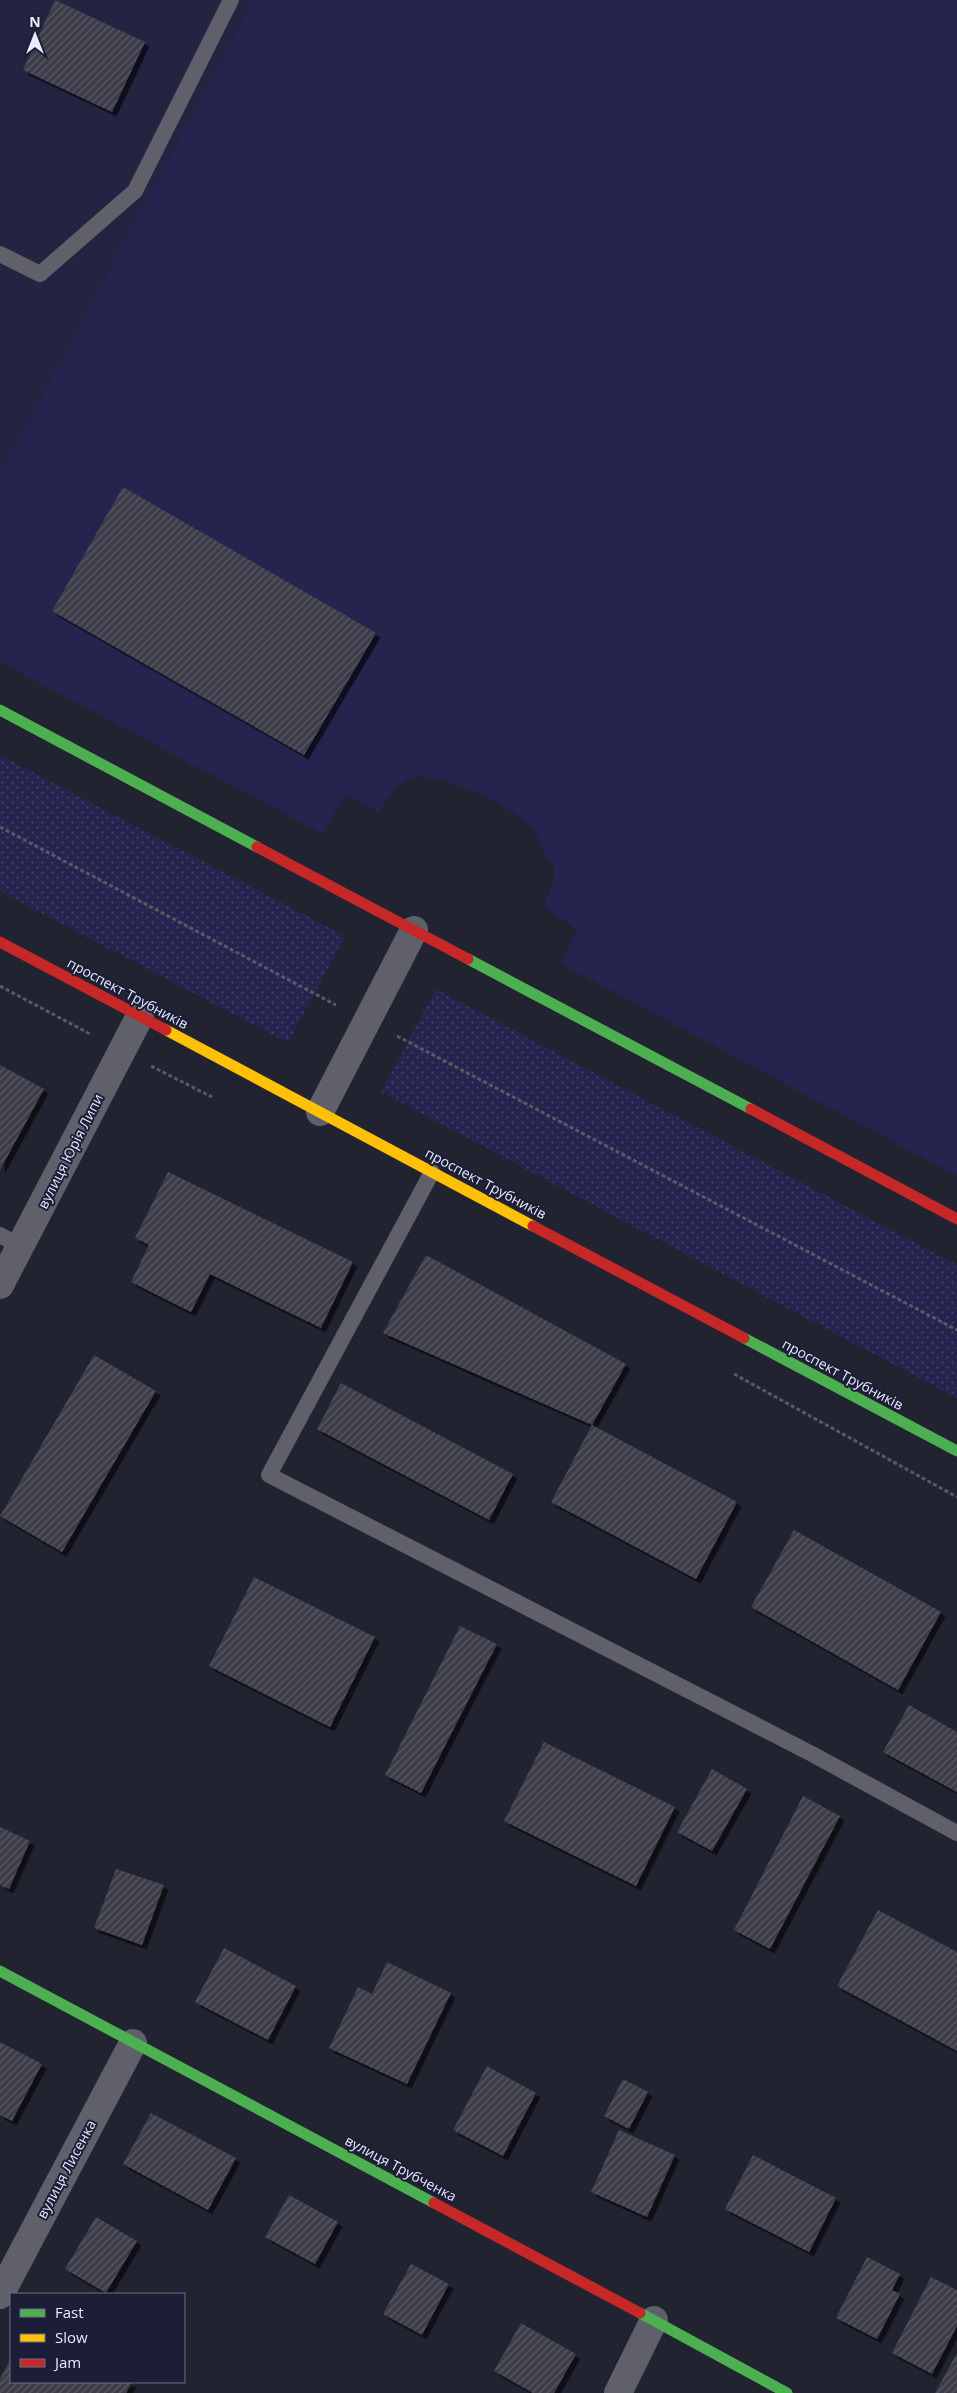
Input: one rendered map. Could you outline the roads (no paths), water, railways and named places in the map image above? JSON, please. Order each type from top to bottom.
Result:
[{"type":"main road","points":[[0,710],[957,1218]]},
{"type":"main road","name":"проспект Трубників","points":[[0,942],[957,1451]]},
{"type":"main road","name":"вулиця Трубченка","points":[[0,1971],[787,2393]]},
{"type":"street","points":[[320,1112],[414,930]]},
{"type":"street","name":"вулиця Юрія Липи","points":[[0,1285],[10,1241],[140,1016]]},
{"type":"street","name":"вулиця Лисенка","points":[[0,2295],[133,2043]]},
{"type":"street","points":[[618,2393],[654,2320]]},
{"type":"lane","points":[[0,254],[40,274],[135,191],[231,0]]},
{"type":"lane","points":[[432,1172],[269,1475],[812,1754],[957,1833]]}]
